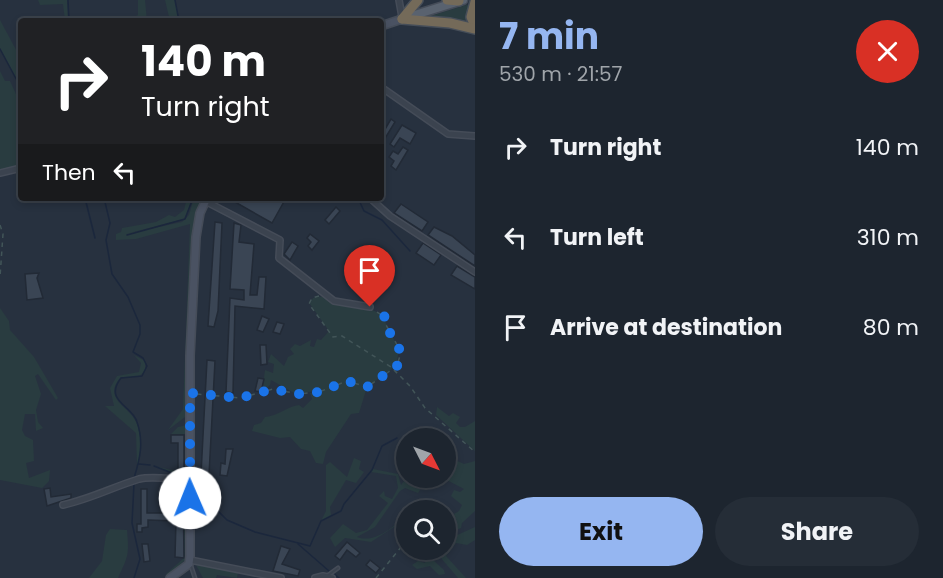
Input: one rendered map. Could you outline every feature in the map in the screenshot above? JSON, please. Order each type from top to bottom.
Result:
[{"type":"highway","points":[[402,19],[417,0]]},
{"type":"highway","points":[[447,0],[461,1]]},
{"type":"highway","points":[[475,2],[471,17],[475,27]]},
{"type":"highway","points":[[402,19],[475,27]]},
{"type":"main road","points":[[384,25],[461,1]]},
{"type":"main road","points":[[170,578],[189,562],[190,393],[196,237],[206,201]]},
{"type":"street","points":[[399,0],[402,19]]},
{"type":"street","points":[[384,89],[448,134],[475,136]]},
{"type":"street","points":[[0,173],[18,169]]},
{"type":"street","points":[[208,201],[280,240],[279,258],[325,295],[337,302],[370,307]]},
{"type":"street","points":[[373,201],[390,216],[475,272]]},
{"type":"street","points":[[63,505],[87,500],[141,479],[181,479],[190,475]]},
{"type":"street","points":[[189,562],[281,578]]},
{"type":"street","points":[[315,578],[329,577]]},
{"type":"lane","points":[[189,562],[195,578]]},
{"type":"lane","points":[[329,577],[338,568]]},
{"type":"path","points":[[0,225],[3,234],[0,277]]},
{"type":"path","points":[[325,295],[312,298],[309,304],[332,336],[342,336],[394,369],[410,386],[424,408],[475,452]]},
{"type":"path","points":[[190,393],[240,398],[273,389],[298,394],[319,392],[347,381],[367,387],[394,369],[399,362],[400,347],[386,326],[385,317],[370,307]]},
{"type":"path","points":[[376,578],[396,553]]},
{"type":"green space","points":[[38,0],[67,0],[68,18],[65,18],[63,4],[40,5]]},
{"type":"green space","points":[[138,0],[145,0],[147,18],[134,17],[138,15]]},
{"type":"green space","points":[[165,0],[175,0],[178,18],[169,18]]},
{"type":"green space","points":[[466,5],[469,5],[467,23],[424,18]]},
{"type":"green space","points":[[0,20],[18,53],[18,81],[0,48]]},
{"type":"green space","points":[[0,71],[5,81],[10,81],[18,98],[18,167],[0,170]]},
{"type":"green space","points":[[186,201],[192,201],[184,219],[126,234],[182,222],[189,215],[193,201],[202,201],[195,223],[185,417],[168,430],[183,409],[190,224],[136,239],[116,240],[116,234],[121,232],[122,228],[156,222],[169,215],[175,217],[184,210]]},
{"type":"green space","points":[[325,296],[369,308],[382,315],[399,350],[396,366],[367,387],[359,413],[351,414],[326,452],[323,464],[316,463],[310,451],[301,449],[290,437],[280,438],[252,431],[254,425],[261,423],[265,417],[294,406],[299,405],[303,408],[312,399],[310,393],[323,391],[294,393],[271,380],[270,385],[262,393],[265,370],[273,373],[274,364],[268,362],[271,354],[284,366],[288,357],[294,354],[290,349],[295,344],[300,346],[311,340],[310,346],[314,347],[317,339],[321,340],[329,331],[310,304],[313,298]]},
{"type":"green space","points":[[0,308],[9,321],[10,330],[34,357],[58,398],[56,400],[38,374],[35,376],[41,394],[36,410],[38,422],[43,428],[36,431],[35,414],[25,414],[22,430],[25,436],[33,440],[34,461],[26,463],[29,478],[50,470],[49,481],[42,488],[0,480]]},
{"type":"green space","points":[[134,355],[145,361],[145,371],[138,377],[121,377],[114,391],[118,401],[132,415],[139,430],[140,449],[137,466],[136,433],[105,406],[114,406],[110,388],[117,376],[139,372],[141,363]]},
{"type":"green space","points":[[437,407],[449,416],[453,413],[460,417],[456,423],[460,427],[465,427],[475,421],[475,451],[456,433],[456,428],[450,428],[436,415]]},
{"type":"green space","points":[[187,425],[187,471],[185,472],[185,434],[171,434],[178,427]]},
{"type":"green space","points":[[354,458],[361,461],[359,469],[364,472],[356,483],[346,480],[330,507],[331,515],[321,521],[326,511],[326,465],[330,462],[347,477]]},
{"type":"green space","points":[[456,460],[464,464],[475,461],[475,511],[462,523],[461,528],[456,530],[456,513],[462,505],[451,496],[454,490],[460,492],[464,489],[456,485]]},
{"type":"green space","points":[[154,466],[184,473],[180,475]]},
{"type":"green space","points":[[373,469],[396,474],[396,476],[371,472]]},
{"type":"green space","points":[[183,480],[188,482],[188,557],[168,576],[166,574],[184,558]]},
{"type":"green space","points":[[398,488],[405,488],[400,491],[375,527],[357,537],[371,538],[396,526],[371,542],[345,538],[335,547],[330,538],[343,524],[356,533],[367,530],[388,503],[379,496],[384,491],[385,496],[392,499]]},
{"type":"green space","points":[[405,488],[420,488],[418,493]]},
{"type":"green space","points":[[475,527],[475,540],[467,545],[456,543],[456,536]]},
{"type":"green space","points":[[110,529],[127,530],[128,550],[118,578],[89,578],[102,561],[106,535]]},
{"type":"green space","points":[[426,560],[433,560],[444,570],[445,574],[439,575],[430,566],[417,569],[412,565],[418,561],[425,563]]},
{"type":"green space","points":[[443,560],[450,560],[466,578],[458,578]]},
{"type":"green space","points":[[196,565],[238,572],[237,578],[217,575],[216,578],[203,578]]},
{"type":"building","points":[[391,119],[395,122],[384,140],[384,131]]},
{"type":"building","points":[[402,125],[416,133],[410,144],[400,138],[394,147],[390,144]]},
{"type":"building","points":[[403,147],[408,150],[396,170],[391,166],[394,161],[389,157],[393,151],[398,154]]},
{"type":"building","points":[[233,201],[284,201],[272,223]]},
{"type":"building","points":[[401,204],[428,222],[422,231],[394,213]]},
{"type":"building","points":[[336,207],[340,211],[329,224],[325,220]]},
{"type":"building","points":[[215,222],[222,223],[218,311],[214,327],[208,326]]},
{"type":"building","points":[[234,223],[241,225],[239,242],[254,244],[250,295],[257,295],[259,277],[266,277],[264,309],[235,306],[233,393],[226,392],[230,298],[244,300],[244,290],[230,289]]},
{"type":"building","points":[[434,227],[452,236],[475,255],[475,266],[428,235]]},
{"type":"building","points":[[310,234],[319,241],[312,250],[308,246],[311,242],[307,238]]},
{"type":"building","points":[[292,242],[298,246],[290,260],[284,254]]},
{"type":"building","points":[[423,243],[441,255],[434,265],[416,253]]},
{"type":"building","points":[[457,266],[475,277],[475,289],[451,275]]},
{"type":"building","points":[[39,273],[37,278],[43,298],[27,300],[25,274]]},
{"type":"building","points":[[262,316],[269,319],[263,332],[257,330]]},
{"type":"building","points":[[277,322],[284,324],[280,334],[273,332]]},
{"type":"building","points":[[260,345],[266,345],[267,364],[261,365]]},
{"type":"building","points":[[207,360],[215,361],[209,475],[201,474]]},
{"type":"building","points":[[258,378],[264,379],[261,392],[255,391]]},
{"type":"building","points":[[171,435],[184,435],[184,469],[178,469],[178,443],[171,443]]},
{"type":"building","points":[[226,449],[233,449],[227,476],[220,475],[221,463],[225,464]]},
{"type":"building","points":[[172,484],[183,484],[184,558],[175,557],[176,521],[148,520],[148,527],[142,528],[142,532],[137,532],[137,524],[141,524],[141,489],[147,489],[147,513],[171,513]]},
{"type":"building","points":[[50,488],[51,497],[71,494],[71,498],[47,506],[44,489]]},
{"type":"building","points":[[347,542],[360,553],[356,557],[347,550],[340,560],[335,556]]},
{"type":"building","points":[[142,544],[148,544],[150,561],[144,562]]},
{"type":"building","points":[[281,546],[290,549],[282,564],[300,570],[298,576],[273,571]]},
{"type":"building","points":[[370,560],[380,568],[376,573],[366,565]]},
{"type":"waterway","points":[[68,0],[69,18]]},
{"type":"waterway","points":[[175,0],[178,18]]},
{"type":"waterway","points":[[0,49],[18,82]]},
{"type":"waterway","points":[[86,201],[95,238]]},
{"type":"waterway","points":[[105,201],[110,223],[106,240],[112,274],[128,297],[140,325],[140,334],[133,352],[143,358],[147,366],[142,376],[121,378],[115,392],[117,398],[134,416],[139,429],[140,450],[134,478]]},
{"type":"waterway","points":[[127,235],[185,219],[192,201]]},
{"type":"waterway","points":[[359,201],[364,211],[382,220],[410,251]]},
{"type":"waterway","points":[[194,487],[227,520],[255,532],[310,546],[321,521],[341,511],[344,504],[372,470],[382,446],[396,439]]},
{"type":"waterway","points":[[139,464],[150,465]]},
{"type":"waterway","points":[[154,466],[177,475]]},
{"type":"waterway","points":[[134,484],[132,523],[140,559],[134,578]]},
{"type":"waterway","points":[[298,544],[329,571]]},
{"type":"waterway","points":[[333,573],[339,578]]},
{"type":"route","points":[[190,498],[190,393],[240,398],[253,392],[262,393],[273,389],[284,389],[298,394],[319,392],[342,381],[367,387],[397,366],[401,352],[386,326],[385,317],[370,307]]}]
